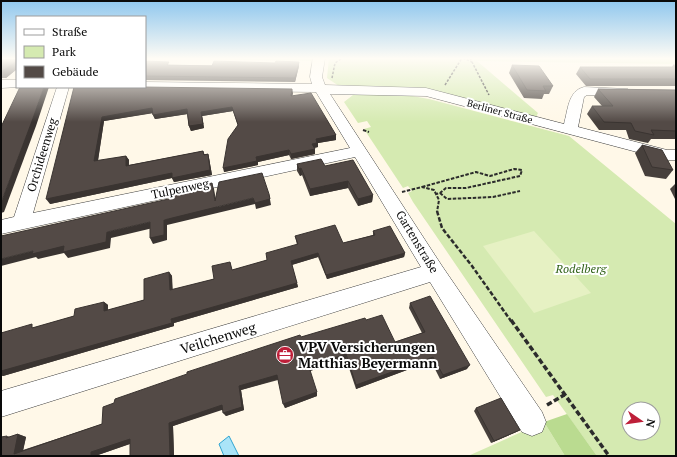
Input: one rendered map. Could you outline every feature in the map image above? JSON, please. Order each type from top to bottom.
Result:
[{"type":"street","name":"Gartenstraße","points":[[318,79],[326,85],[328,98],[359,151],[436,272],[538,414]]},
{"type":"street","points":[[1,84],[16,84]]},
{"type":"street","name":"Berliner Straße","points":[[146,86],[326,85],[333,90],[426,92],[673,157]]},
{"type":"street","name":"Orchideenweg","points":[[21,223],[63,88]]},
{"type":"street","points":[[570,130],[578,96],[584,91],[638,92]]},
{"type":"street","name":"Tulpenweg","points":[[1,227],[359,151]]},
{"type":"street","name":"Veilchenweg","points":[[1,404],[436,272]]},
{"type":"path","points":[[326,85],[328,79]]},
{"type":"path","points":[[438,95],[449,79]]},
{"type":"path","points":[[481,79],[497,111]]},
{"type":"path","points":[[389,196],[476,172],[490,176],[514,169],[522,170],[520,176],[493,183],[455,190],[446,187],[442,189],[438,194],[439,200],[437,211],[442,228],[472,266],[609,456]]},
{"type":"path","points":[[422,187],[434,190],[447,199],[494,197],[520,191]]},
{"type":"path","points":[[538,414],[564,395]]},
{"type":"green space","points":[[329,79],[498,79],[538,113],[536,117],[425,89],[339,86]]},
{"type":"green space","name":"Rodelberg","points":[[357,94],[412,96],[429,99],[569,136],[676,224],[676,456],[597,456],[553,395],[546,397],[413,202],[408,193],[412,191],[408,186],[403,188],[364,129],[371,127],[367,121],[358,123],[344,102],[353,95]]},
{"type":"green space","points":[[534,231],[591,293],[534,313],[483,246]]},
{"type":"green space","points":[[567,414],[597,456],[565,456],[544,422]]},
{"type":"green space","points":[[544,422],[565,456],[468,456]]},
{"type":"water","points":[[229,436],[239,456],[224,456],[219,444]]},
{"type":"building","points":[[521,79],[548,79],[553,86],[543,86],[546,91],[527,90]]},
{"type":"building","points":[[146,87],[292,89],[291,96],[311,93],[336,135],[316,139],[317,143],[312,144],[315,149],[291,154],[289,150],[256,157],[257,161],[223,168],[228,139],[238,125],[232,107],[201,112],[203,124],[189,126],[187,109],[153,115],[152,108],[102,117],[94,161],[126,156],[126,166],[203,151],[204,155],[208,154],[210,170],[172,178],[172,173],[46,199],[74,88]]},
{"type":"building","points":[[20,88],[44,88],[1,203],[1,127]]},
{"type":"building","points":[[598,89],[676,90],[676,131],[651,130],[654,135],[635,131],[631,123],[604,122],[592,106],[613,106]]},
{"type":"building","points":[[642,145],[662,150],[673,170],[652,167]]},
{"type":"building","points":[[321,159],[325,166],[353,160],[373,195],[358,199],[348,181],[310,189],[301,168],[299,169],[297,164]]},
{"type":"building","points":[[262,173],[270,199],[255,203],[253,198],[164,220],[164,235],[150,238],[150,222],[107,232],[106,242],[63,252],[64,246],[32,254],[33,251],[1,259],[1,236],[173,198],[173,192],[212,183],[215,201],[219,182]]},
{"type":"building","points":[[335,225],[343,243],[375,235],[373,231],[390,226],[405,253],[326,275],[318,253],[291,261],[297,283],[171,319],[172,323],[1,371],[1,333],[32,324],[32,328],[74,316],[75,309],[104,302],[104,311],[144,300],[144,279],[169,272],[170,290],[214,279],[212,266],[230,262],[232,270],[267,260],[266,253],[298,244],[295,236]]},
{"type":"building","points":[[430,296],[470,365],[443,375],[433,357],[356,385],[346,354],[309,367],[317,392],[283,404],[277,375],[239,386],[242,407],[223,413],[222,405],[169,423],[170,456],[130,456],[130,439],[91,452],[91,456],[1,456],[1,437],[7,436],[6,438],[18,434],[14,454],[102,424],[103,407],[114,403],[115,399],[187,374],[187,372],[300,335],[301,337],[365,318],[366,320],[382,315],[395,342],[425,332],[410,303]]},
{"type":"building","points":[[501,398],[520,430],[494,441],[476,408]]},
{"type":"place","name":"VPV Versicherungen Matthias Beyermann","points":[[285,355]]}]
